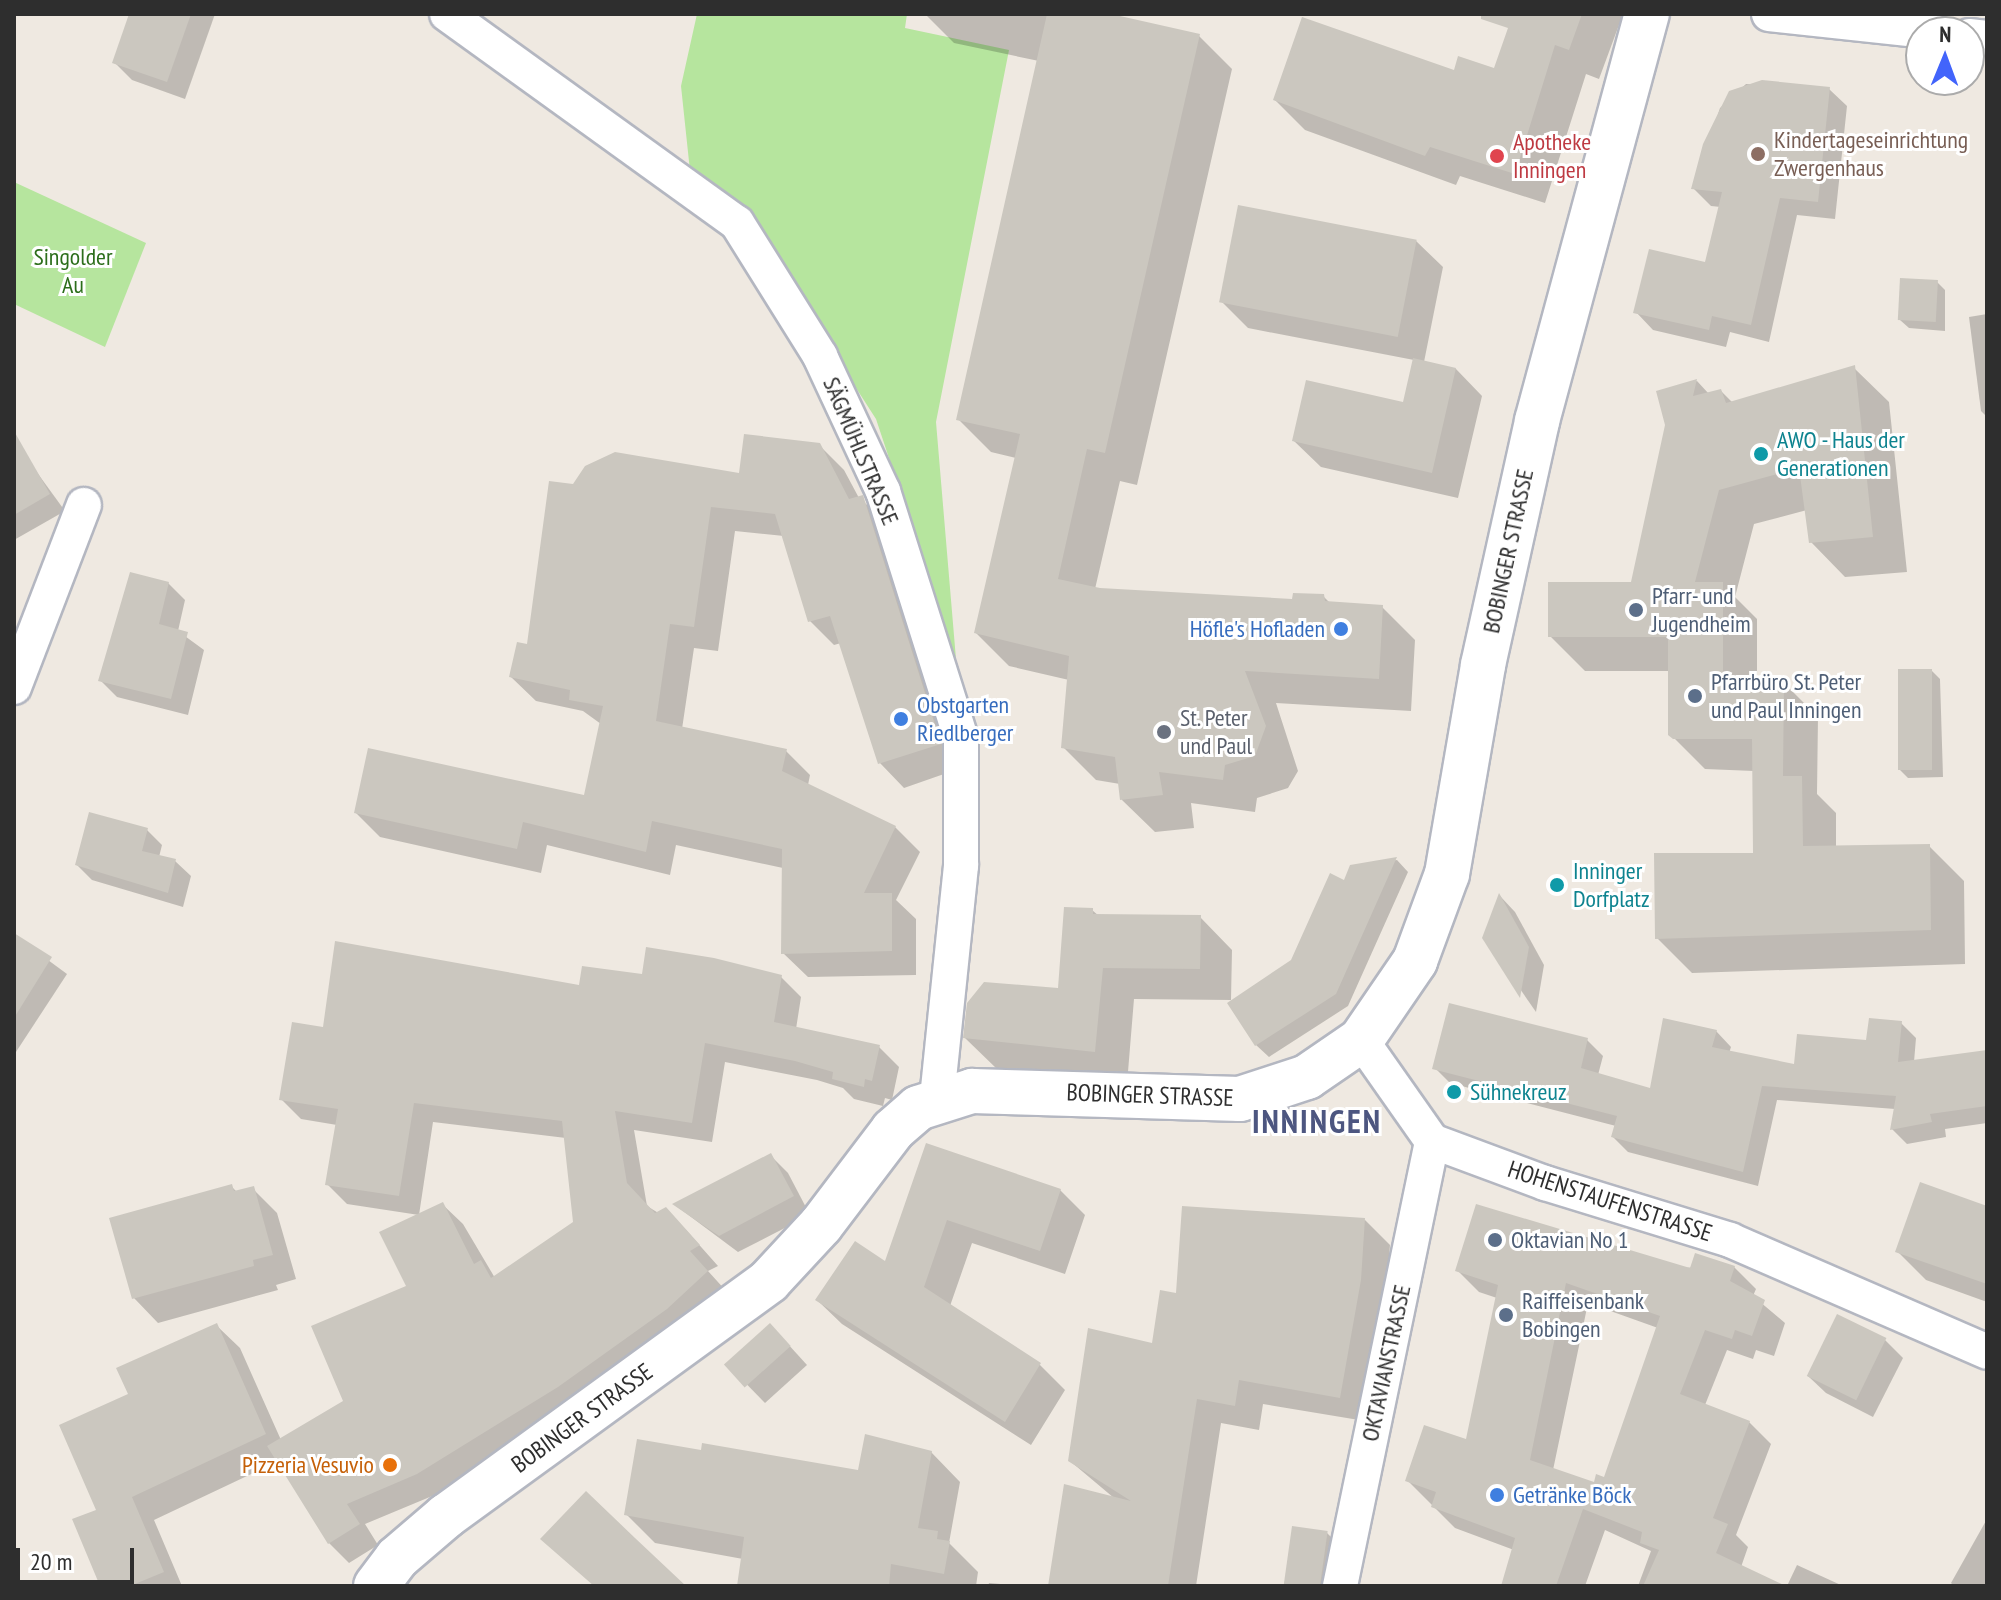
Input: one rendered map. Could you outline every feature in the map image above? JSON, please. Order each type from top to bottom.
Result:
[{"type":"main road","name":"BOBINGER STRASSE","points":[[376,1586],[397,1558],[446,1516],[769,1281],[821,1225],[901,1121],[937,1098],[1004,1090],[1240,1099],[1307,1077],[1361,1040],[1415,961],[1447,874],[1483,665],[1537,421],[1647,14]]},
{"type":"street","name":"SÄGMÜHLSTRASSE","points":[[447,14],[737,223],[820,356],[883,491],[961,739],[961,866],[937,1098]]},
{"type":"street","points":[[1769,14],[1905,29]]},
{"type":"street","points":[[14,687],[84,505]]},
{"type":"street","points":[[1361,1040],[1432,1141]]},
{"type":"street","name":"HOHENSTAUFENSTRASSE","points":[[1432,1141],[1545,1183],[1730,1240],[1987,1352]]},
{"type":"street","name":"OKTAVIANSTRASSE","points":[[1340,1586],[1432,1141]]},
{"type":"green space","points":[[697,14],[907,14],[905,28],[1009,50],[936,422],[956,659],[876,419],[752,226],[690,171],[681,86]]},
{"type":"green space","name":"Singolder Au","points":[[14,182],[146,243],[105,347],[14,304]]},
{"type":"building","points":[[129,14],[191,14],[167,82],[112,63]]},
{"type":"building","points":[[1047,14],[1111,14],[1200,34],[1105,453],[1087,449],[1058,579],[1100,588],[1292,599],[1293,593],[1324,594],[1325,601],[1383,605],[1379,679],[1245,671],[1266,726],[1255,756],[1225,765],[1223,780],[1159,772],[1163,795],[1120,800],[1115,757],[1061,748],[1069,656],[974,633],[1020,434],[956,420]]},
{"type":"building","points":[[1481,14],[1582,14],[1569,50],[1555,45],[1515,174],[1430,147],[1425,156],[1273,100],[1302,17],[1454,70],[1458,56],[1494,68],[1508,28],[1481,19]]},
{"type":"building","points":[[1762,80],[1830,87],[1818,202],[1780,198],[1751,325],[1712,316],[1709,330],[1633,313],[1649,249],[1705,262],[1722,192],[1691,189],[1703,144],[1729,91]]},
{"type":"building","points":[[1238,205],[1417,240],[1398,337],[1219,302]]},
{"type":"building","points":[[1900,278],[1938,280],[1936,322],[1898,320]]},
{"type":"building","points":[[1413,358],[1456,368],[1432,473],[1292,441],[1306,380],[1403,402]]},
{"type":"building","points":[[1855,365],[1873,537],[1809,543],[1799,468],[1719,490],[1695,582],[1723,582],[1723,679],[1784,681],[1783,776],[1802,776],[1803,846],[1930,844],[1931,930],[1655,939],[1654,853],[1753,853],[1752,739],[1673,739],[1668,735],[1668,637],[1548,637],[1548,582],[1631,582],[1665,425],[1656,391],[1697,379],[1693,396],[1721,389],[1726,403]]},
{"type":"building","points":[[14,431],[50,494],[14,515]]},
{"type":"building","points":[[744,434],[820,443],[849,499],[863,495],[941,744],[878,764],[830,616],[808,622],[775,514],[711,507],[694,627],[670,624],[656,721],[787,749],[782,771],[896,826],[864,893],[892,893],[892,951],[781,954],[782,849],[652,821],[646,852],[523,822],[517,849],[354,813],[368,748],[584,795],[603,706],[569,700],[570,690],[509,677],[517,642],[527,644],[549,481],[573,484],[585,466],[615,452],[739,473]]},
{"type":"building","points":[[130,572],[169,582],[159,624],[188,632],[171,699],[98,681]]},
{"type":"building","points":[[1898,669],[1932,669],[1932,770],[1898,770]]},
{"type":"building","points":[[89,812],[148,828],[142,851],[176,859],[168,893],[75,865]]},
{"type":"building","points":[[1397,857],[1336,994],[1255,1046],[1227,1003],[1291,960],[1330,873],[1344,880],[1350,865]]},
{"type":"building","points":[[1499,893],[1529,947],[1520,998],[1482,938]]},
{"type":"building","points":[[1064,907],[1093,908],[1093,914],[1201,915],[1200,969],[1103,968],[1095,1052],[963,1038],[967,1003],[984,982],[1058,988]]},
{"type":"building","points":[[14,933],[52,957],[14,1018]]},
{"type":"building","points":[[335,941],[579,985],[582,966],[642,974],[646,947],[714,958],[782,975],[774,1022],[880,1045],[872,1081],[865,1079],[864,1087],[832,1079],[833,1072],[795,1061],[705,1043],[692,1123],[615,1111],[627,1183],[655,1213],[666,1207],[700,1245],[690,1251],[708,1271],[667,1309],[558,1387],[417,1474],[347,1504],[360,1524],[328,1544],[267,1446],[343,1401],[311,1326],[406,1286],[379,1232],[443,1202],[474,1264],[481,1260],[491,1278],[573,1222],[562,1121],[414,1103],[399,1196],[325,1185],[338,1109],[279,1100],[292,1022],[323,1027]]},
{"type":"building","points":[[1449,1003],[1588,1038],[1581,1068],[1650,1088],[1663,1018],[1717,1030],[1712,1047],[1794,1064],[1797,1034],[1866,1040],[1869,1018],[1902,1021],[1898,1062],[1987,1050],[1987,1106],[1930,1114],[1932,1122],[1890,1130],[1896,1096],[1762,1086],[1743,1172],[1611,1137],[1617,1116],[1432,1069]]},
{"type":"building","points":[[926,1143],[1061,1189],[1040,1251],[947,1220],[924,1287],[1041,1363],[1005,1422],[815,1300],[855,1241],[885,1261]]},
{"type":"building","points":[[771,1153],[794,1196],[719,1236],[672,1204]]},
{"type":"building","points":[[1920,1182],[1987,1206],[1987,1284],[1895,1252]]},
{"type":"building","points":[[232,1184],[234,1191],[254,1186],[273,1255],[253,1260],[254,1266],[132,1299],[109,1218]]},
{"type":"building","points":[[1476,1204],[1690,1268],[1695,1253],[1735,1266],[1730,1281],[1765,1300],[1752,1336],[1735,1330],[1732,1339],[1705,1330],[1680,1394],[1750,1421],[1713,1518],[1728,1524],[1716,1553],[1786,1586],[1643,1586],[1659,1550],[1640,1543],[1642,1532],[1583,1509],[1556,1586],[1501,1586],[1515,1538],[1431,1507],[1436,1492],[1405,1481],[1424,1425],[1466,1439],[1498,1285],[1455,1271]],"holes":[[[1566,1283],[1660,1316],[1604,1477],[1596,1474],[1594,1482],[1530,1460]]]},
{"type":"building","points":[[1182,1206],[1365,1218],[1361,1280],[1340,1398],[1239,1380],[1235,1406],[1197,1399],[1168,1586],[1048,1586],[1064,1484],[1131,1501],[1068,1461],[1088,1328],[1152,1343],[1160,1290],[1176,1293]]},
{"type":"building","points":[[1837,1314],[1886,1338],[1856,1400],[1807,1376]]},
{"type":"building","points":[[217,1323],[266,1434],[132,1497],[164,1572],[130,1586],[100,1586],[72,1519],[96,1510],[59,1425],[128,1394],[116,1368]]},
{"type":"building","points":[[770,1323],[791,1346],[745,1388],[724,1364]]},
{"type":"building","points":[[865,1434],[932,1451],[918,1528],[938,1531],[937,1539],[950,1541],[944,1574],[891,1564],[889,1586],[737,1586],[744,1537],[624,1515],[637,1439],[701,1450],[702,1443],[858,1470]]},
{"type":"building","points":[[586,1491],[686,1586],[594,1586],[540,1539]]},
{"type":"building","points":[[1292,1526],[1328,1531],[1320,1586],[1284,1586]]},
{"type":"place","name":"Kindertageseinrichtung Zwergenhaus","points":[[1758,154]]},
{"type":"place","name":"Apotheke Inningen","points":[[1497,156]]},
{"type":"place","name":"AWO - Haus der Generationen","points":[[1761,454]]},
{"type":"place","name":"Pfarr- und Jugendheim","points":[[1636,610]]},
{"type":"place","name":"Höfle's Hofladen","points":[[1341,629]]},
{"type":"place","name":"Pfarrbüro St. Peter und Paul Inningen","points":[[1695,696]]},
{"type":"place","name":"Obstgarten Riedlberger","points":[[901,719]]},
{"type":"place","name":"St. Peter und Paul","points":[[1164,732]]},
{"type":"place","name":"Inninger Dorfplatz","points":[[1557,885]]},
{"type":"place","name":"Sühnekreuz","points":[[1454,1092]]},
{"type":"place","name":"Oktavian No 1","points":[[1495,1240]]},
{"type":"place","name":"Raiffeisenbank Bobingen","points":[[1506,1315]]},
{"type":"place","name":"Pizzeria Vesuvio","points":[[390,1465]]},
{"type":"place","name":"Getränke Böck","points":[[1497,1495]]},
{"type":"district","name":"INNINGEN","points":[[1317,1121]]}]
